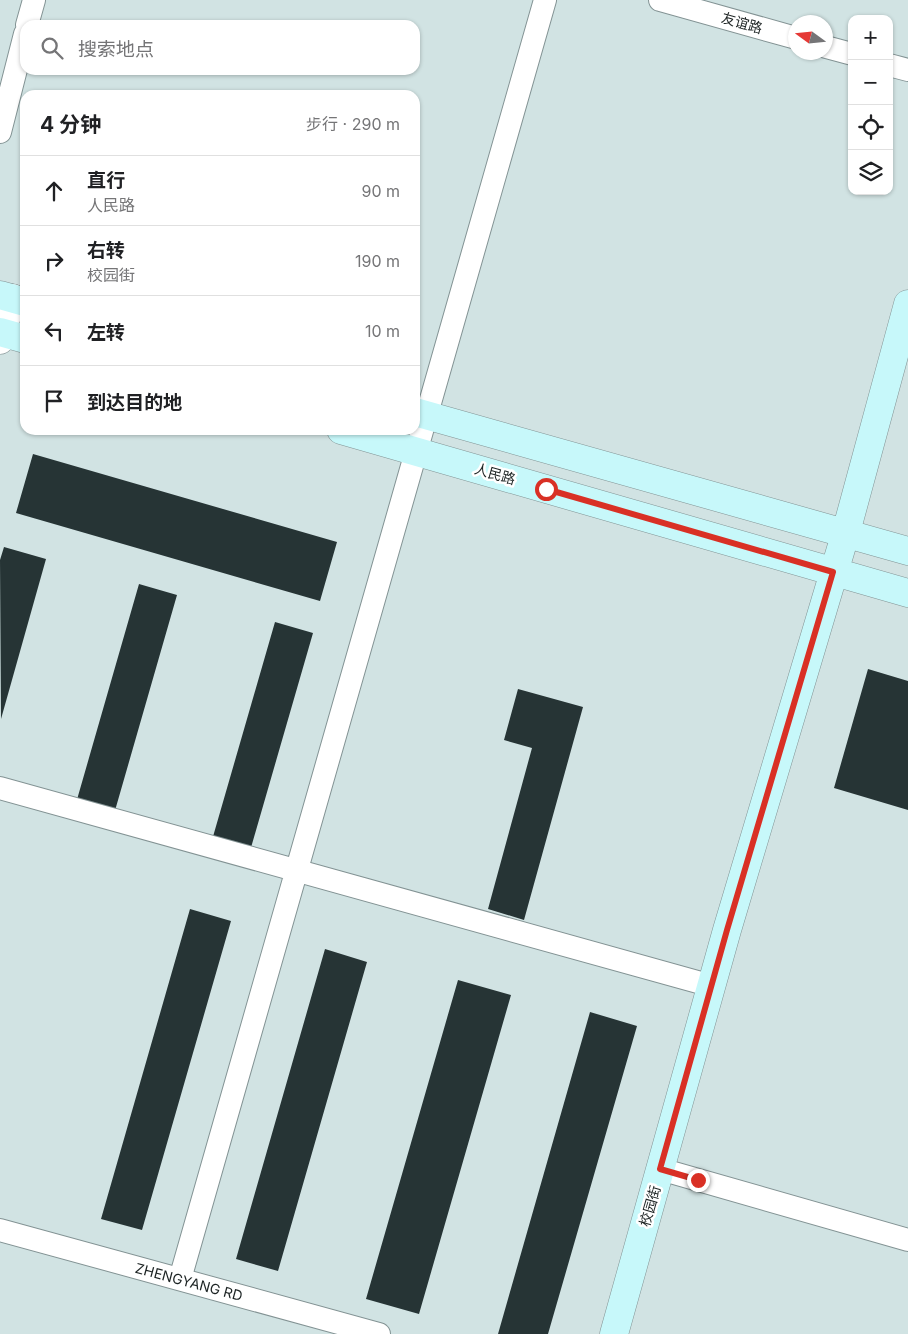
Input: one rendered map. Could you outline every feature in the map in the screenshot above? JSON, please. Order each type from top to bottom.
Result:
[{"type":"main road","name":"校园街","points":[[614,1334],[712,986],[846,532],[908,304]]},
{"type":"main road","points":[[421,413],[908,551]]},
{"type":"main road","name":"人民路","points":[[359,435],[908,593]]},
{"type":"street","points":[[28,20],[34,0]]},
{"type":"street","points":[[421,413],[546,0]]},
{"type":"street","name":"友谊路","points":[[660,0],[788,36]]},
{"type":"street","points":[[833,49],[848,53]]},
{"type":"street","points":[[0,132],[20,54]]},
{"type":"street","points":[[893,66],[908,70]]},
{"type":"street","points":[[7,336],[12,298]]},
{"type":"street","points":[[180,1279],[416,452],[418,435]]},
{"type":"street","points":[[0,788],[712,986]]},
{"type":"street","points":[[660,1169],[908,1240]]},
{"type":"street","name":"ZHENGYANG RD","points":[[0,1230],[379,1334]]},
{"type":"building","points":[[33,454],[337,542],[320,601],[16,513]]},
{"type":"building","points":[[4,547],[46,559],[1,719],[0,560]]},
{"type":"building","points":[[139,584],[177,595],[112,821],[74,810]]},
{"type":"building","points":[[275,622],[313,633],[248,858],[210,847]]},
{"type":"building","points":[[868,669],[908,681],[908,810],[834,788]]},
{"type":"building","points":[[518,689],[583,707],[524,920],[488,909],[532,748],[504,740]]},
{"type":"building","points":[[190,909],[231,921],[142,1230],[101,1219]]},
{"type":"building","points":[[325,949],[367,962],[278,1271],[236,1259]]},
{"type":"building","points":[[458,980],[511,995],[419,1314],[366,1299]]},
{"type":"building","points":[[590,1012],[637,1026],[548,1334],[498,1334]]},
{"type":"route","points":[[546,489],[833,572],[727,930],[660,1169],[698,1180]]}]
